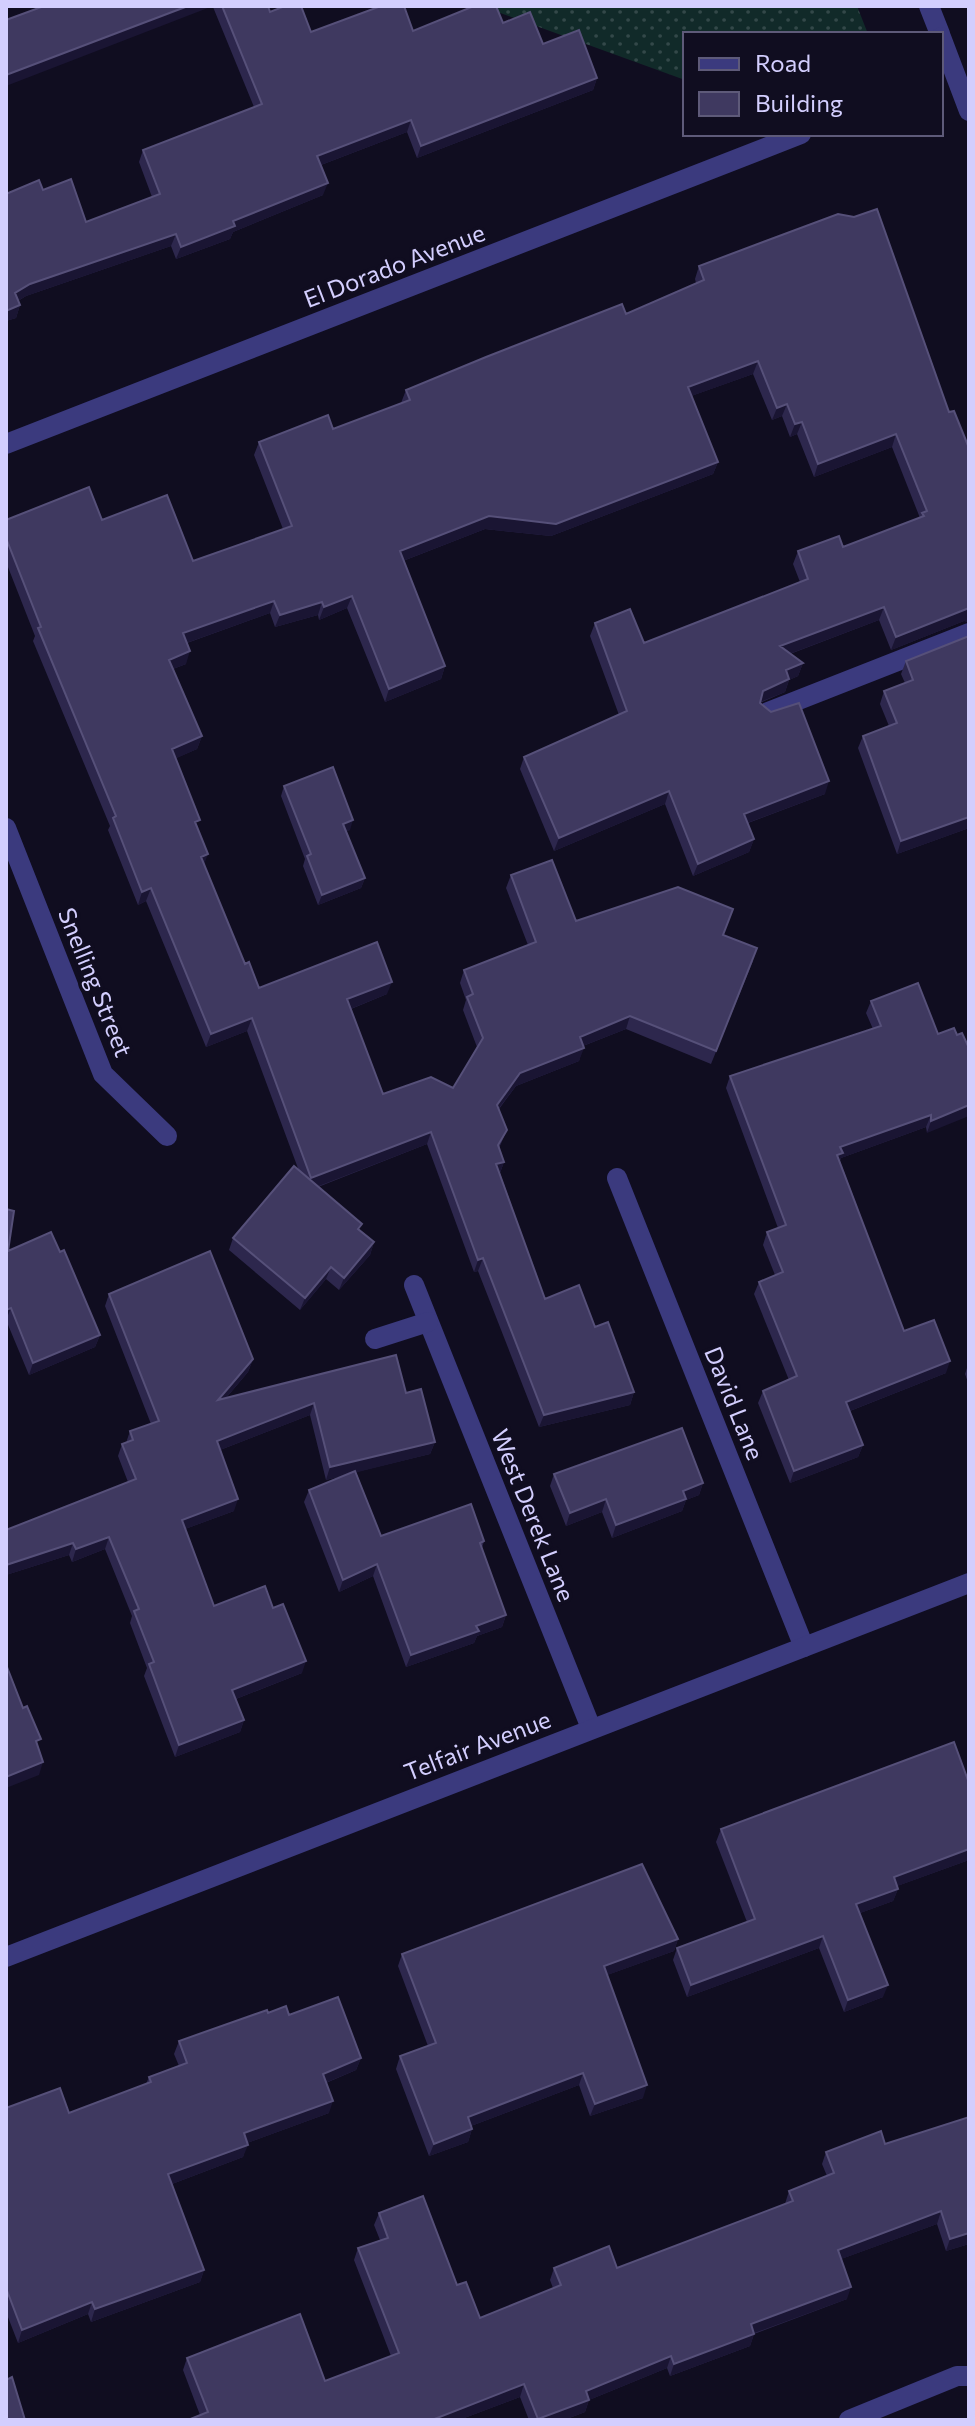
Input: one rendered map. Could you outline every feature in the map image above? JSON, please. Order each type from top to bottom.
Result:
[{"type":"street","points":[[929,6],[939,32]]},
{"type":"street","points":[[943,51],[948,77],[969,111]]},
{"type":"street","name":"El Dorado Avenue","points":[[6,444],[796,136]]},
{"type":"street","points":[[768,712],[969,633]]},
{"type":"street","name":"Snelling Street","points":[[6,828],[103,1074],[167,1136]]},
{"type":"street","name":"David Lane","points":[[617,1178],[804,1647]]},
{"type":"street","name":"West Derek Lane","points":[[414,1285],[591,1728]]},
{"type":"street","points":[[375,1339],[428,1322]]},
{"type":"street","name":"Telfair Avenue","points":[[6,1957],[969,1583]]},
{"type":"street","points":[[849,2420],[957,2376],[969,2376]]},
{"type":"green space","points":[[481,6],[857,6],[867,32],[683,32],[683,79]]},
{"type":"building","points":[[44,6],[188,6],[6,75],[6,20]]},
{"type":"building","points":[[222,6],[268,6],[270,12],[285,6],[301,6],[311,32],[381,6],[404,6],[413,31],[474,6],[496,6],[503,23],[530,12],[543,44],[579,30],[597,78],[421,146],[411,120],[317,156],[328,183],[233,221],[235,226],[181,247],[176,234],[30,284],[15,293],[20,305],[6,311],[6,194],[39,180],[43,190],[71,179],[86,222],[160,194],[143,150],[262,104]]},
{"type":"building","points":[[877,209],[949,412],[954,411],[969,448],[969,608],[896,637],[884,607],[780,646],[803,663],[786,670],[789,679],[763,691],[760,703],[771,712],[799,703],[829,781],[744,814],[754,839],[698,864],[669,791],[559,838],[524,757],[627,711],[595,623],[630,609],[644,643],[808,579],[798,551],[839,536],[843,547],[924,516],[922,513],[927,511],[896,434],[818,464],[802,422],[795,424],[787,404],[777,408],[758,361],[688,387],[718,462],[556,524],[489,516],[400,551],[445,666],[389,689],[352,596],[324,607],[322,602],[280,615],[274,601],[183,633],[190,651],[169,660],[202,736],[172,749],[200,820],[195,822],[208,854],[201,857],[245,964],[249,962],[259,988],[377,942],[392,982],[347,999],[383,1094],[431,1077],[453,1088],[483,1038],[467,997],[473,994],[464,970],[536,942],[511,875],[552,860],[576,921],[678,887],[733,909],[723,935],[757,948],[716,1051],[630,1016],[580,1037],[584,1048],[520,1073],[497,1105],[507,1130],[498,1145],[504,1162],[496,1164],[545,1299],[579,1285],[595,1327],[608,1322],[634,1392],[544,1415],[483,1258],[478,1260],[431,1132],[311,1178],[252,1018],[211,1034],[151,888],[142,892],[113,818],[116,816],[38,628],[41,627],[6,538],[6,520],[89,487],[102,520],[167,495],[193,561],[292,526],[259,442],[328,415],[333,429],[410,400],[406,390],[486,357],[622,304],[626,314],[704,280],[699,266],[838,214],[854,217]]},
{"type":"building","points":[[969,636],[969,817],[901,841],[863,736],[897,723],[884,691],[913,680],[906,661]]},
{"type":"building","points":[[333,767],[353,820],[343,824],[365,878],[322,895],[307,856],[311,854],[284,786]]},
{"type":"building","points":[[918,983],[938,1034],[954,1028],[957,1035],[962,1033],[969,1048],[969,1105],[931,1121],[931,1115],[840,1147],[843,1153],[837,1155],[904,1331],[934,1320],[950,1361],[846,1402],[863,1445],[794,1471],[763,1391],[797,1376],[759,1282],[783,1272],[767,1232],[786,1225],[730,1076],[881,1026],[871,1001]]},
{"type":"building","points":[[294,1166],[362,1224],[358,1229],[374,1242],[344,1278],[331,1267],[305,1298],[233,1238]]},
{"type":"building","points":[[6,1209],[14,1211],[8,1251],[51,1232],[60,1252],[64,1250],[100,1335],[33,1363],[11,1308],[6,1310]]},
{"type":"building","points":[[210,1251],[253,1359],[218,1400],[396,1355],[406,1393],[421,1389],[435,1442],[330,1467],[314,1403],[217,1441],[238,1499],[182,1520],[214,1606],[265,1586],[273,1608],[283,1604],[306,1661],[232,1690],[244,1720],[179,1745],[149,1664],[154,1662],[134,1611],[139,1609],[109,1537],[76,1549],[73,1543],[6,1565],[6,1530],[136,1479],[122,1444],[133,1440],[130,1431],[159,1421],[109,1294]]},
{"type":"building","points":[[682,1428],[703,1483],[683,1491],[686,1499],[616,1525],[606,1499],[570,1513],[554,1474]]},
{"type":"building","points":[[355,1471],[381,1536],[471,1504],[484,1541],[480,1543],[506,1615],[476,1626],[479,1631],[411,1655],[377,1564],[343,1580],[309,1490]]},
{"type":"building","points":[[7,1667],[23,1708],[27,1706],[41,1739],[36,1741],[43,1762],[6,1777]]},
{"type":"building","points":[[954,1742],[969,1783],[969,1849],[894,1877],[898,1889],[856,1904],[888,1985],[848,2000],[823,1936],[691,1985],[677,1948],[755,1919],[721,1829]]},
{"type":"building","points":[[642,1864],[678,1939],[604,1966],[647,2085],[595,2104],[583,2073],[468,2117],[472,2129],[434,2144],[400,2056],[436,2043],[402,1954]]},
{"type":"building","points":[[338,1997],[361,2058],[323,2074],[333,2101],[244,2133],[248,2145],[168,2174],[204,2270],[95,2309],[92,2302],[22,2330],[6,2288],[6,2108],[60,2088],[69,2113],[151,2082],[149,2077],[187,2063],[179,2041],[267,2010],[268,2013],[286,2006],[289,2015]]},
{"type":"building","points":[[969,2117],[969,2233],[950,2239],[941,2211],[838,2250],[851,2287],[751,2324],[754,2334],[674,2364],[671,2356],[586,2391],[589,2400],[538,2419],[524,2384],[432,2420],[188,2420],[208,2412],[187,2358],[300,2314],[325,2381],[399,2353],[358,2248],[388,2238],[379,2213],[423,2196],[457,2285],[466,2282],[480,2318],[561,2285],[554,2268],[609,2246],[617,2268],[793,2201],[789,2191],[834,2173],[826,2152],[881,2131],[885,2144]]},
{"type":"building","points":[[12,2377],[25,2420],[6,2420],[6,2380]]}]
